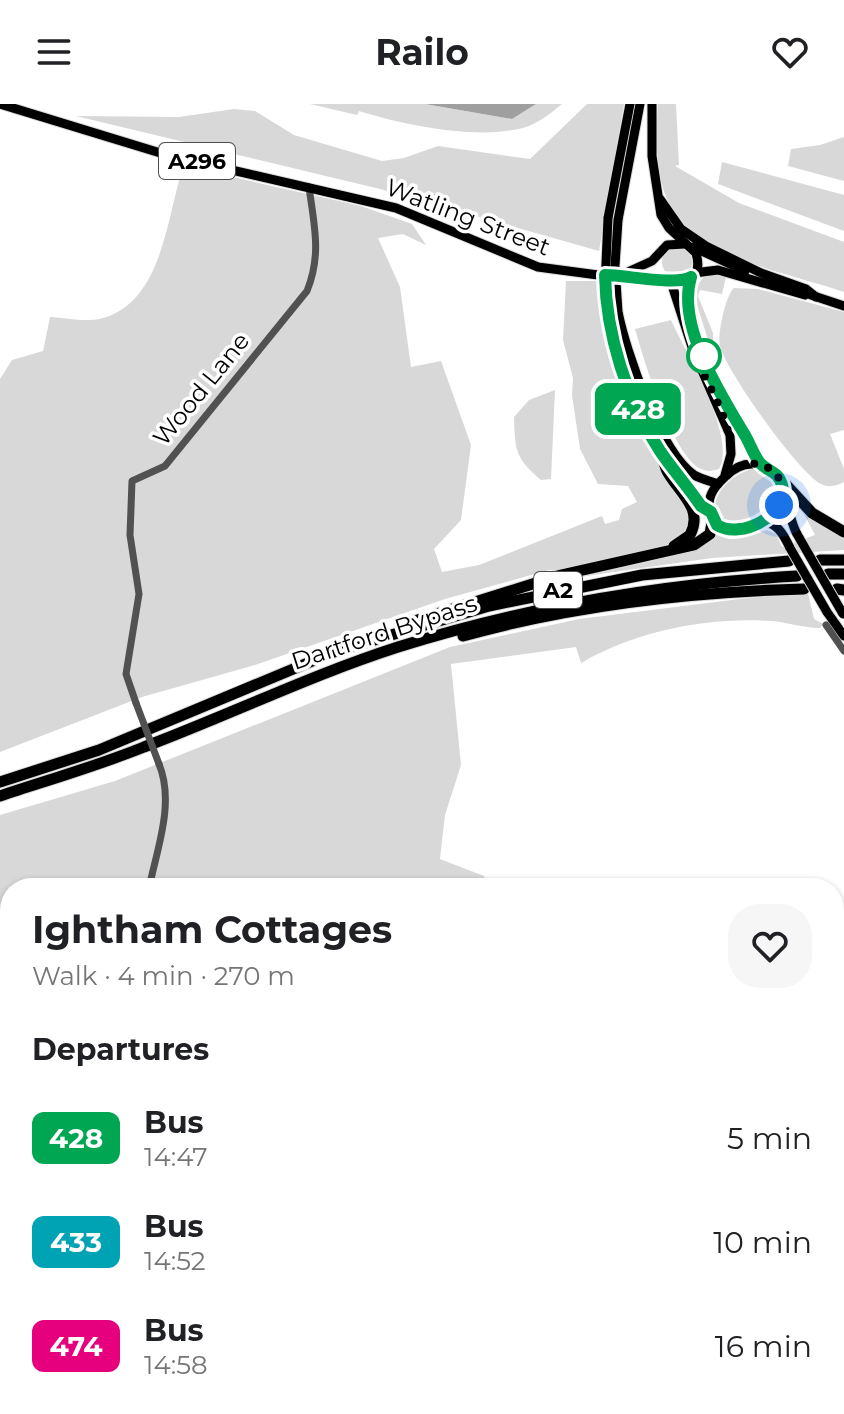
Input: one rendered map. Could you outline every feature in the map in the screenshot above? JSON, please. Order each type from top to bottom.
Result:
[{"type":"highway","points":[[661,452],[667,470],[690,501],[695,519],[689,537],[667,550]]},
{"type":"highway","points":[[778,476],[812,513],[844,532]]},
{"type":"highway","points":[[334,652],[454,607],[561,575],[705,540],[711,531],[712,515]]},
{"type":"highway","name":"Dartford Bypass","points":[[0,782],[99,750],[334,652],[489,606],[555,590],[790,555]]},
{"type":"highway","points":[[820,560],[844,560]]},
{"type":"highway","points":[[828,574],[844,574]]},
{"type":"highway","name":"Dartford Bypass","points":[[0,796],[147,746],[297,684],[396,648],[494,619],[586,599],[721,580],[797,576]]},
{"type":"highway","name":"A2","points":[[396,648],[425,646],[491,628],[591,608],[703,593],[804,589]]},
{"type":"main road","name":"Watling Street","points":[[0,104],[167,155],[396,208],[538,267],[598,275]]},
{"type":"main road","points":[[630,104],[613,219],[616,350],[631,392],[661,452],[701,506],[712,515]]},
{"type":"main road","points":[[613,219],[640,104]]},
{"type":"main road","points":[[652,104],[652,156],[660,199],[677,224],[706,246],[761,273],[806,289],[816,297]]},
{"type":"main road","points":[[660,199],[658,204],[666,225],[697,258],[687,298],[698,344],[721,395],[761,464],[778,476],[788,515],[843,615]]},
{"type":"main road","points":[[816,297],[724,263],[686,244],[667,245],[647,264],[621,275],[682,282],[692,275],[718,270],[844,306]]},
{"type":"main road","points":[[658,255],[657,269],[668,280],[693,350],[730,435],[729,463],[709,501],[712,515],[719,527],[745,530],[776,509],[783,493]]},
{"type":"main road","points":[[614,314],[632,367],[660,426],[693,474],[718,484]]},
{"type":"main road","points":[[718,484],[737,468],[761,464]]},
{"type":"main road","points":[[759,521],[776,527],[790,555],[844,636]]},
{"type":"street","name":"Wood Lane","points":[[151,878],[166,799],[165,778],[126,676],[139,594],[130,535],[132,481],[165,466],[307,291],[315,272],[318,247],[309,187]]},
{"type":"street","points":[[825,627],[844,651]]},
{"type":"shaded area","points":[[310,104],[425,104],[512,119],[536,104],[562,104],[526,127],[507,131],[465,132],[419,126],[359,111],[357,115]]},
{"type":"shaded area","points":[[425,104],[536,104],[512,119]]},
{"type":"shaded area","points":[[587,104],[624,104],[599,251],[380,189],[76,116],[179,117],[234,109],[255,111],[294,135],[382,161],[404,158],[438,146],[530,159]]},
{"type":"shaded area","points":[[658,104],[676,104],[679,165],[675,166],[739,203],[844,242],[844,292],[776,272],[727,253],[687,228],[674,212],[663,187],[657,145]]},
{"type":"shaded area","points":[[844,137],[844,181],[788,166],[791,149],[820,145]]},
{"type":"shaded area","points":[[722,162],[844,195],[844,231],[718,184]]},
{"type":"shaded area","points":[[188,167],[361,206],[412,224],[426,245],[403,234],[378,238],[400,287],[411,367],[441,361],[471,445],[461,520],[434,549],[442,572],[479,565],[602,516],[605,524],[619,520],[622,509],[637,502],[628,486],[598,484],[580,449],[572,395],[573,378],[563,340],[566,281],[598,281],[606,337],[623,394],[639,429],[677,488],[690,527],[677,540],[666,545],[559,571],[549,570],[445,599],[255,665],[142,697],[0,752],[0,379],[12,360],[43,351],[50,317],[99,319],[119,311],[135,298],[157,262],[180,177]]},
{"type":"shaded area","points":[[677,247],[683,248],[691,256],[691,268],[683,276],[677,277],[671,276],[663,268],[662,262],[663,256],[671,248]]},
{"type":"shaded area","points":[[704,276],[726,277],[722,294],[700,290],[698,296],[713,333],[714,359],[693,292]]},
{"type":"shaded area","points":[[734,288],[758,289],[844,312],[844,430],[830,434],[844,469],[844,482],[827,486],[810,476],[781,442],[725,359],[719,341],[721,324]]},
{"type":"shaded area","points":[[671,320],[716,417],[723,455],[719,469],[701,469],[680,446],[660,405],[645,362],[635,329]]},
{"type":"shaded area","points":[[555,390],[551,479],[541,480],[518,453],[514,417],[529,400]]},
{"type":"shaded area","points":[[758,468],[769,473],[776,484],[774,501],[742,525],[723,523],[715,512],[722,489],[735,477]]},
{"type":"shaded area","points":[[802,510],[826,528],[844,536],[844,550],[712,558],[579,577],[716,532],[728,539],[735,539],[767,530],[776,534],[782,547],[815,535]]},
{"type":"shaded area","points":[[808,593],[814,619],[823,624],[820,628],[771,621],[722,621],[672,628],[648,635],[625,642],[581,663],[576,647],[451,664],[461,765],[445,815],[440,859],[485,878],[0,878],[0,815],[115,781],[450,647],[579,619]]},
{"type":"bus line","name":"428","points":[[605,275],[652,277],[671,282],[682,282],[691,277],[687,298],[698,344],[721,395],[761,464],[775,472],[782,486],[781,501],[771,514],[742,531],[725,530],[716,524],[711,512],[701,506],[661,452],[642,418],[616,350],[605,275]]},
{"type":"route","points":[[704,356],[696,358],[726,423],[731,443],[727,471],[718,484],[729,472],[741,466],[763,465],[775,472],[780,481],[783,493],[779,505]]}]
